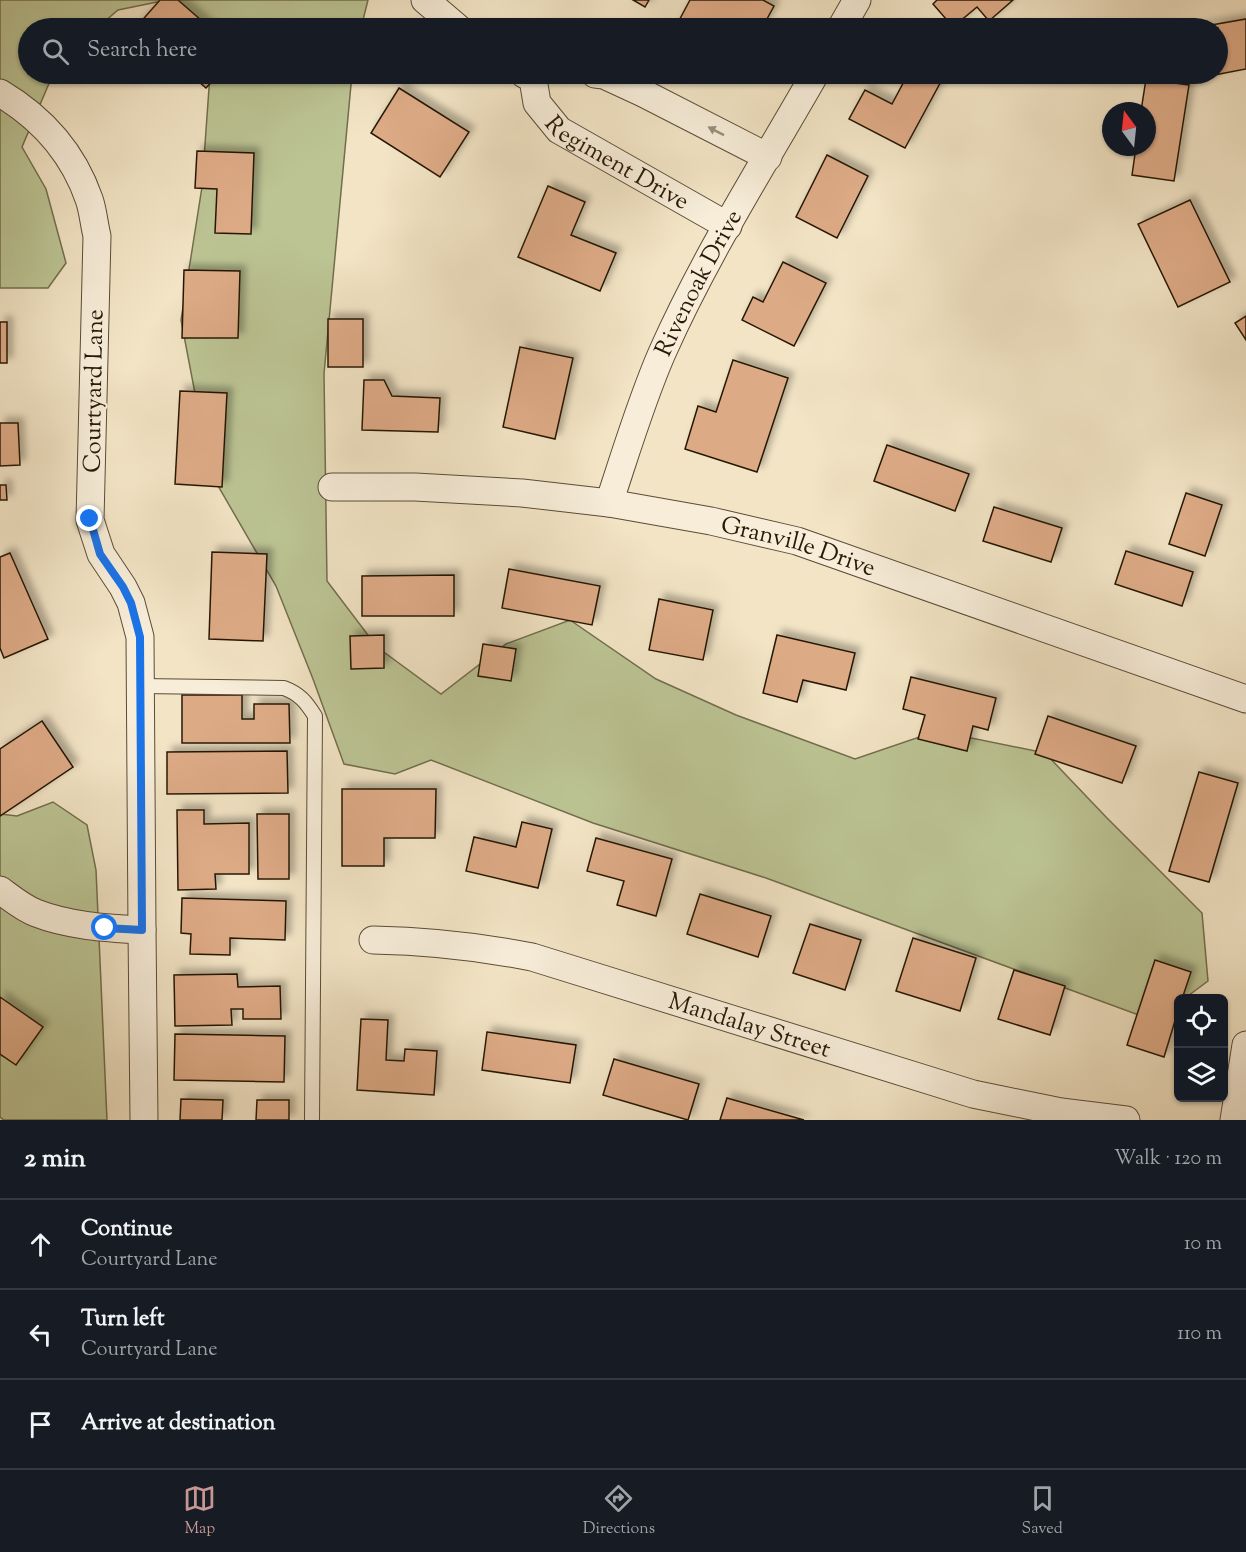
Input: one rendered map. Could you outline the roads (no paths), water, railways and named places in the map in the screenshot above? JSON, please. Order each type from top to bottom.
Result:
[{"type":"street","points":[[425,0],[447,18]]},
{"type":"street","points":[[847,18],[857,0]]},
{"type":"street","name":"Regiment Drive","points":[[536,84],[537,103],[559,130],[728,226]]},
{"type":"street","points":[[624,84],[768,158]]},
{"type":"street","name":"Rivenoak Drive","points":[[609,503],[636,419],[662,353],[701,272],[809,84]]},
{"type":"street","name":"Courtyard Lane","points":[[0,93],[31,113],[56,138],[76,168],[90,200],[97,236],[90,519],[100,554],[123,587],[137,620],[140,637],[144,1120]]},
{"type":"street","name":"Granville Drive","points":[[332,487],[439,488],[522,493],[609,503],[711,520],[797,541],[1246,699]]},
{"type":"street","points":[[0,890],[35,913],[105,928],[142,930]]},
{"type":"street","name":"Mandalay Street","points":[[373,940],[427,941],[469,945],[532,957],[973,1094],[1060,1112],[1126,1120]]},
{"type":"street","points":[[1234,1120],[1246,1045]]},
{"type":"lane","points":[[140,686],[284,688],[297,693],[315,716],[312,1120]]}]
